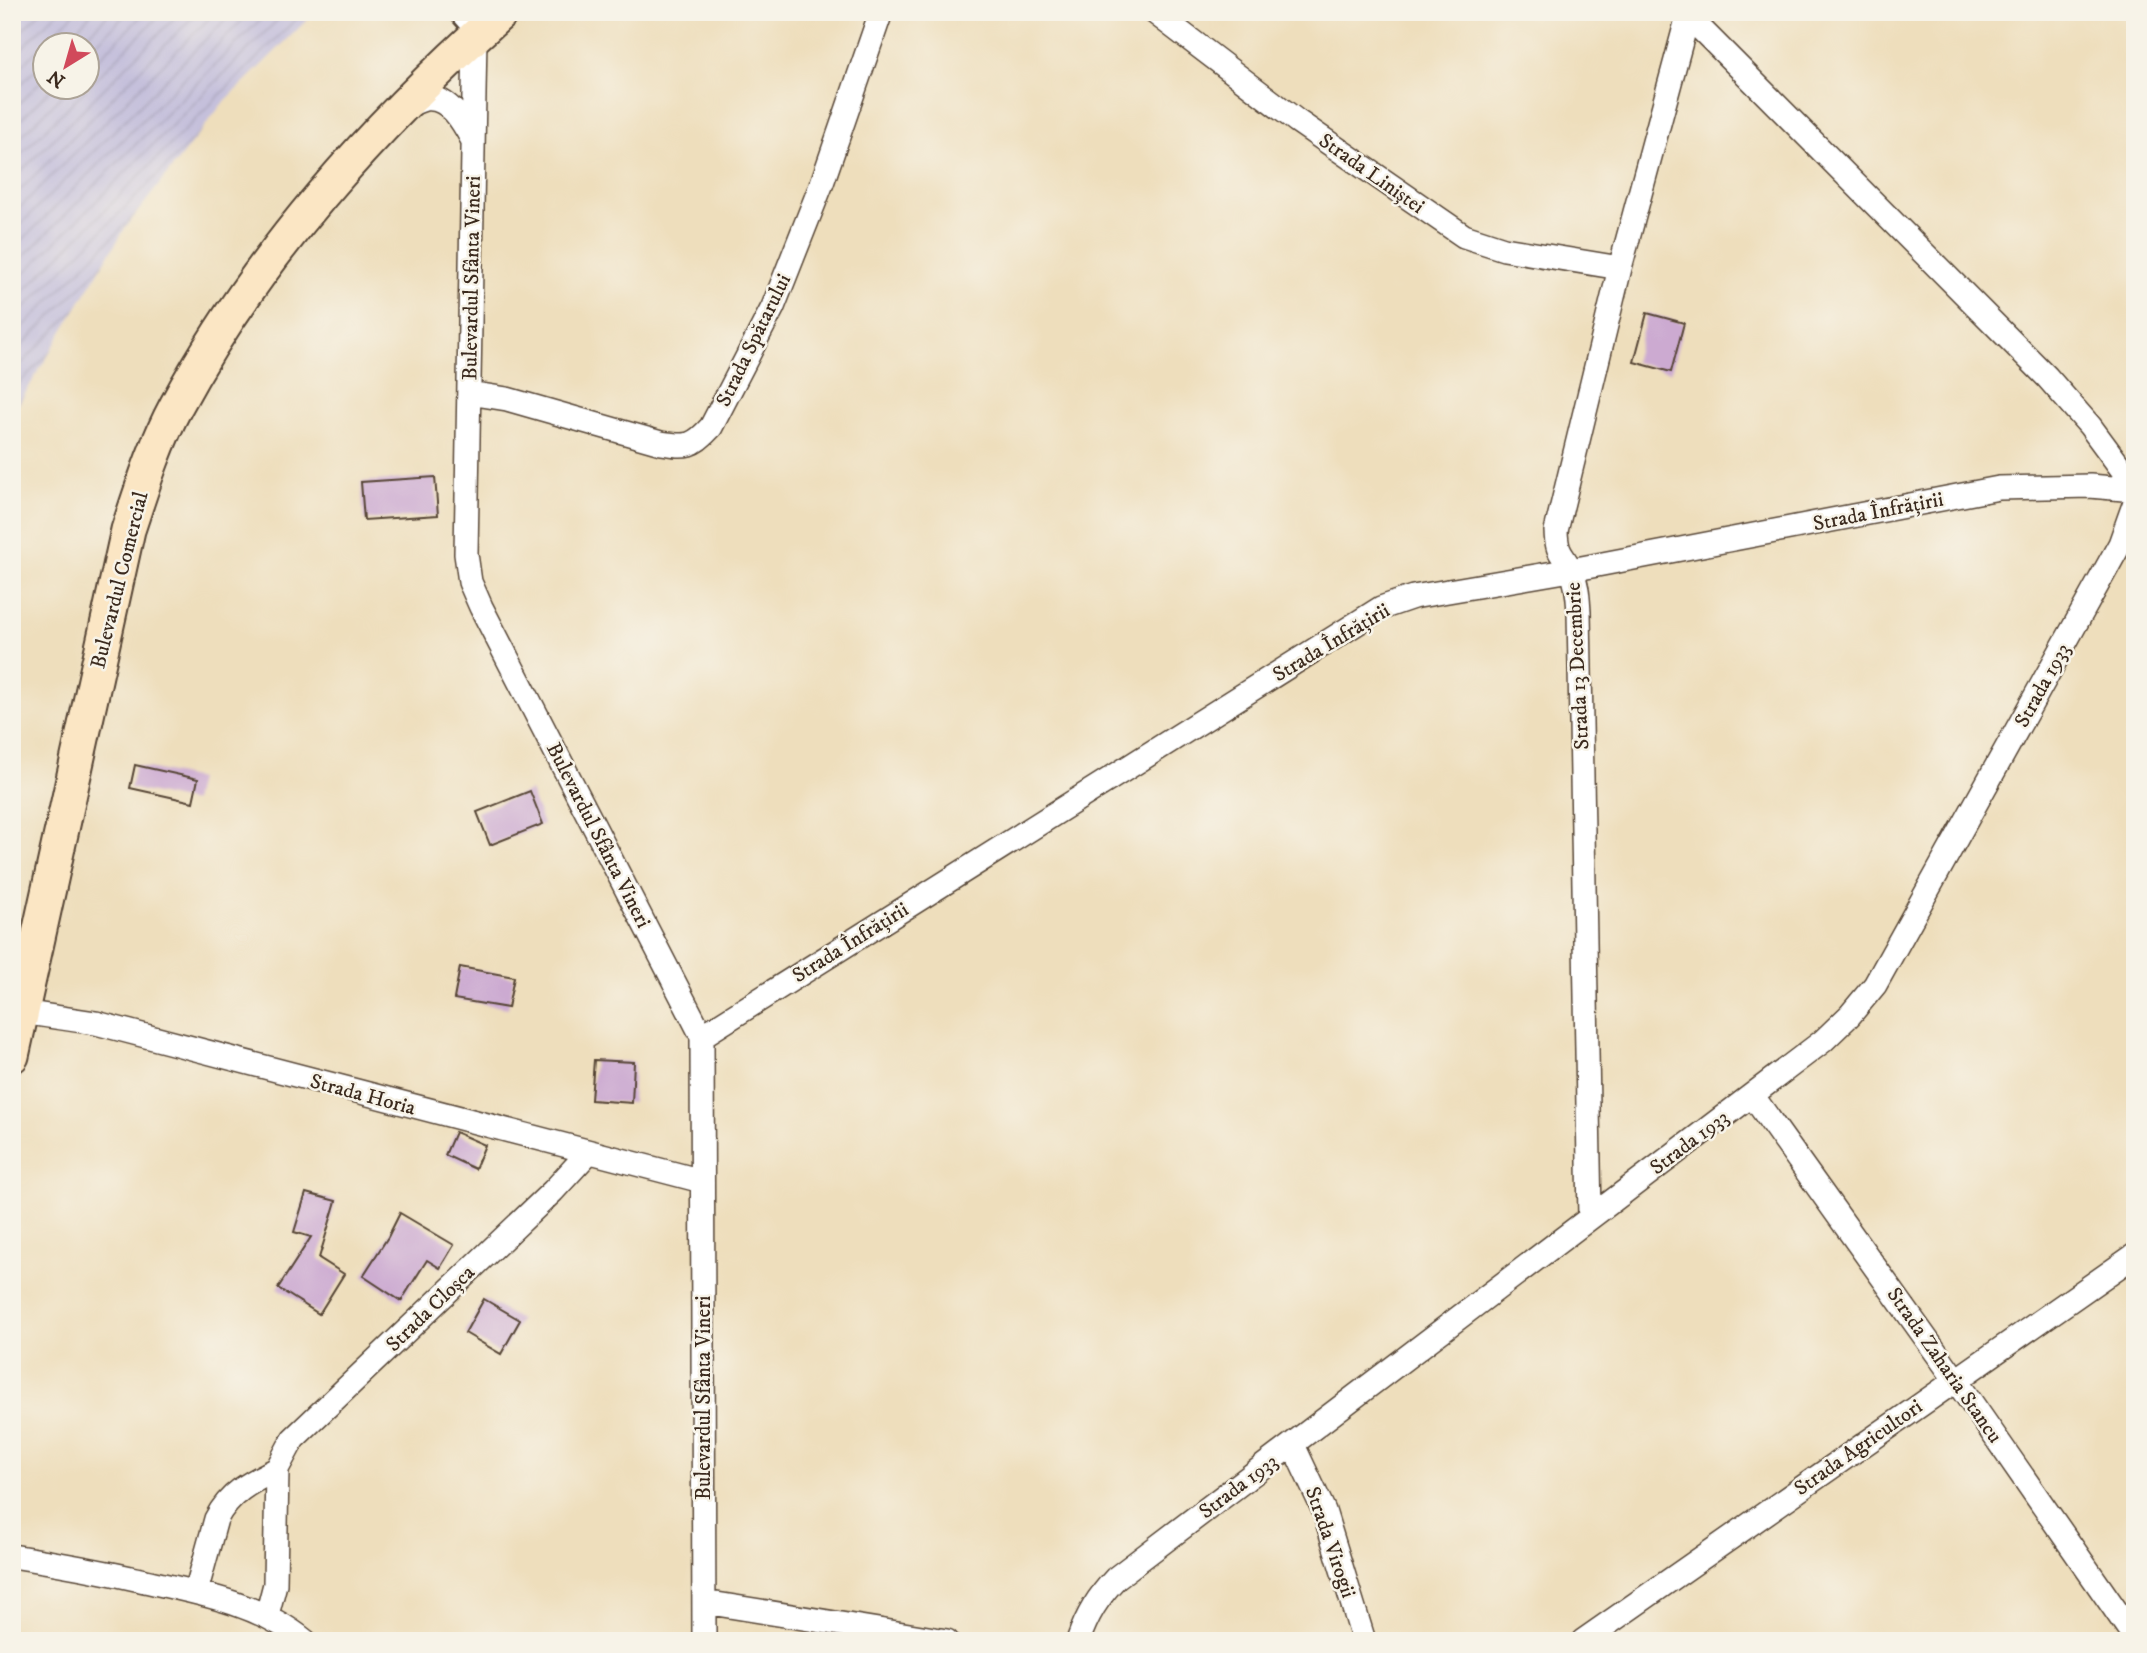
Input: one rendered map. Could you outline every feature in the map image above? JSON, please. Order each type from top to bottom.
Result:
[{"type":"main road","name":"Bulevardul Comercial","points":[[12,1056],[128,530],[148,467],[174,408],[268,263],[323,192],[400,109],[465,24],[502,12]]},
{"type":"street","name":"Strada Spătarului","points":[[470,393],[507,399],[661,443],[681,446],[698,442],[711,427],[773,307],[822,184],[881,12]]},
{"type":"street","name":"Strada Liniștei","points":[[1154,12],[1183,21],[1287,114],[1465,236],[1504,249],[1620,268]]},
{"type":"street","name":"Strada 13 Decembrie","points":[[1590,1216],[1577,589],[1572,570],[1556,546],[1556,531],[1620,268],[1688,14]]},
{"type":"street","points":[[1688,14],[2047,377],[2090,426],[2135,489]]},
{"type":"street","name":"Bulevardul Sfânta Vineri","points":[[465,24],[473,141],[466,554],[471,582],[481,607],[702,1036],[704,1641]]},
{"type":"street","points":[[400,109],[428,98],[445,104],[460,117],[473,141]]},
{"type":"street","name":"Strada Înfrățirii","points":[[702,1036],[1381,608],[1413,597],[1572,570],[1999,488],[2090,486],[2135,489]]},
{"type":"street","name":"Strada 1933","points":[[1079,1641],[1084,1623],[1098,1597],[1116,1578],[1823,1041],[1850,1015],[1875,985],[2120,544],[2135,502]]},
{"type":"street","name":"Strada Horia","points":[[22,1012],[96,1023],[702,1181]]},
{"type":"street","name":"Strada Zaharia Stancu","points":[[1752,1094],[2135,1638]]},
{"type":"street","name":"Strada Cloșca","points":[[278,1627],[275,1584],[277,1469],[293,1440],[553,1191],[589,1152]]},
{"type":"street","name":"Strada Agricultori","points":[[1583,1641],[2135,1255]]},
{"type":"street","name":"Strada Virogii","points":[[1293,1445],[1324,1511],[1364,1641]]},
{"type":"street","points":[[196,1592],[221,1508],[247,1483],[277,1469]]},
{"type":"street","points":[[12,1556],[72,1565],[196,1592],[305,1641]]},
{"type":"street","points":[[704,1602],[947,1641]]},
{"type":"shaded area","points":[[12,12],[315,12],[222,104],[125,228],[18,405],[12,405]]},
{"type":"building","points":[[1647,313],[1684,323],[1671,372],[1634,362]]},
{"type":"building","points":[[435,477],[438,515],[364,520],[361,482]]},
{"type":"building","points":[[135,765],[198,779],[193,802],[130,788]]},
{"type":"building","points":[[530,791],[543,824],[490,845],[477,812]]},
{"type":"building","points":[[460,967],[514,977],[508,1008],[454,999]]},
{"type":"building","points":[[594,1060],[634,1062],[632,1103],[591,1100]]},
{"type":"building","points":[[455,1132],[485,1145],[475,1169],[445,1155]]},
{"type":"building","points":[[306,1193],[336,1201],[319,1258],[344,1274],[319,1314],[278,1288],[311,1237],[294,1232]]},
{"type":"building","points":[[400,1213],[454,1245],[440,1268],[427,1260],[401,1301],[363,1276]]},
{"type":"building","points":[[484,1299],[520,1320],[501,1354],[465,1333]]}]
